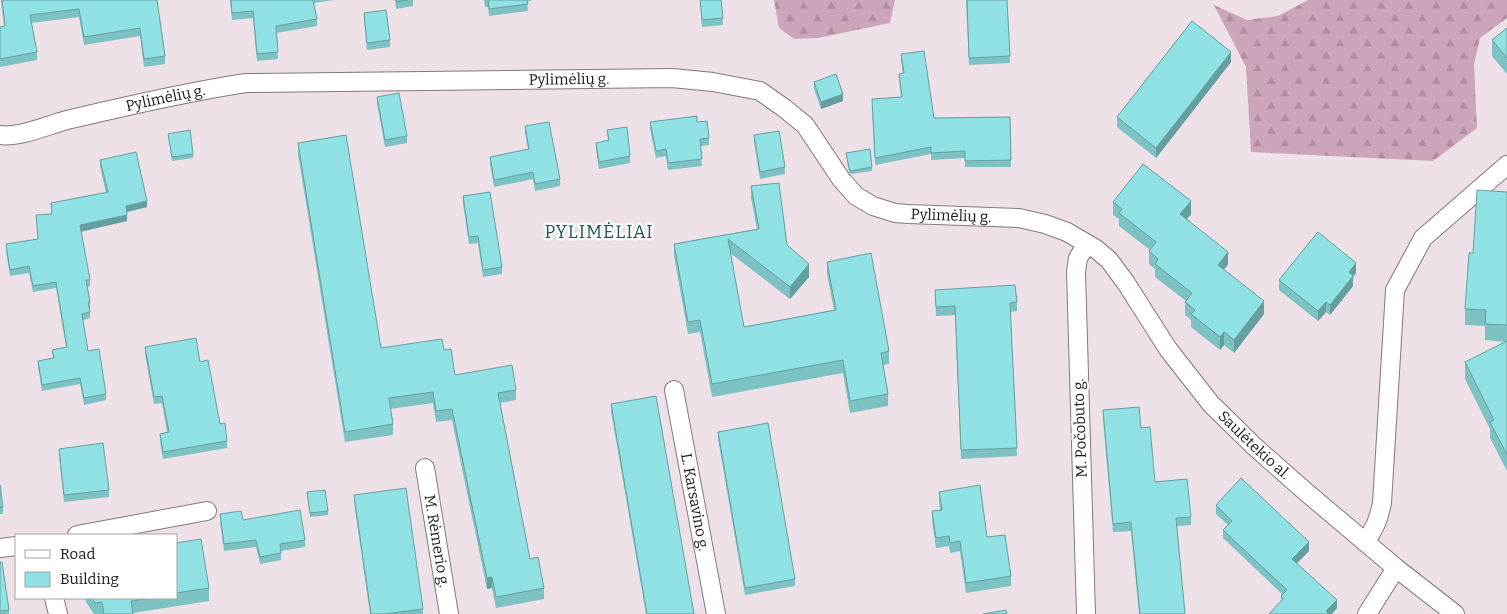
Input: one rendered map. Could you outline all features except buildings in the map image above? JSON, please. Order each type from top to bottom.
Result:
[{"type":"street","name":"Pylimėlių g.","points":[[0,135],[17,134],[185,92],[246,83],[672,78],[713,82],[760,92],[784,108],[805,125],[841,179],[856,196],[873,206],[908,214],[1019,218],[1045,224],[1067,232],[1086,244]]},
{"type":"street","points":[[1365,542],[1375,529],[1382,503],[1395,290],[1423,238],[1507,165]]},
{"type":"street","name":"Saulėtekio al.","points":[[1086,244],[1096,249],[1108,260],[1126,283],[1168,349],[1211,404],[1262,454],[1396,568],[1455,614]]},
{"type":"street","name":"M. Počobuto g.","points":[[1086,244],[1078,258],[1076,272],[1086,614]]},
{"type":"street","name":"L. Karsavino g.","points":[[674,390],[716,614]]},
{"type":"street","name":"M. Rėmerio g.","points":[[425,468],[449,614]]},
{"type":"street","points":[[82,534],[207,511]]},
{"type":"street","points":[[0,548],[15,546]]},
{"type":"street","points":[[1367,614],[1396,568]]},
{"type":"street","points":[[54,599],[58,614]]},
{"type":"green space","points":[[774,0],[895,0],[890,23],[818,38],[794,39],[779,28]]},
{"type":"green space","points":[[1308,0],[1507,0],[1507,18],[1480,38],[1474,64],[1477,128],[1433,161],[1251,152],[1246,67],[1214,5],[1247,20],[1278,16]]},
{"type":"district","name":"PYLIMĖLIAI","points":[[599,232]]}]
